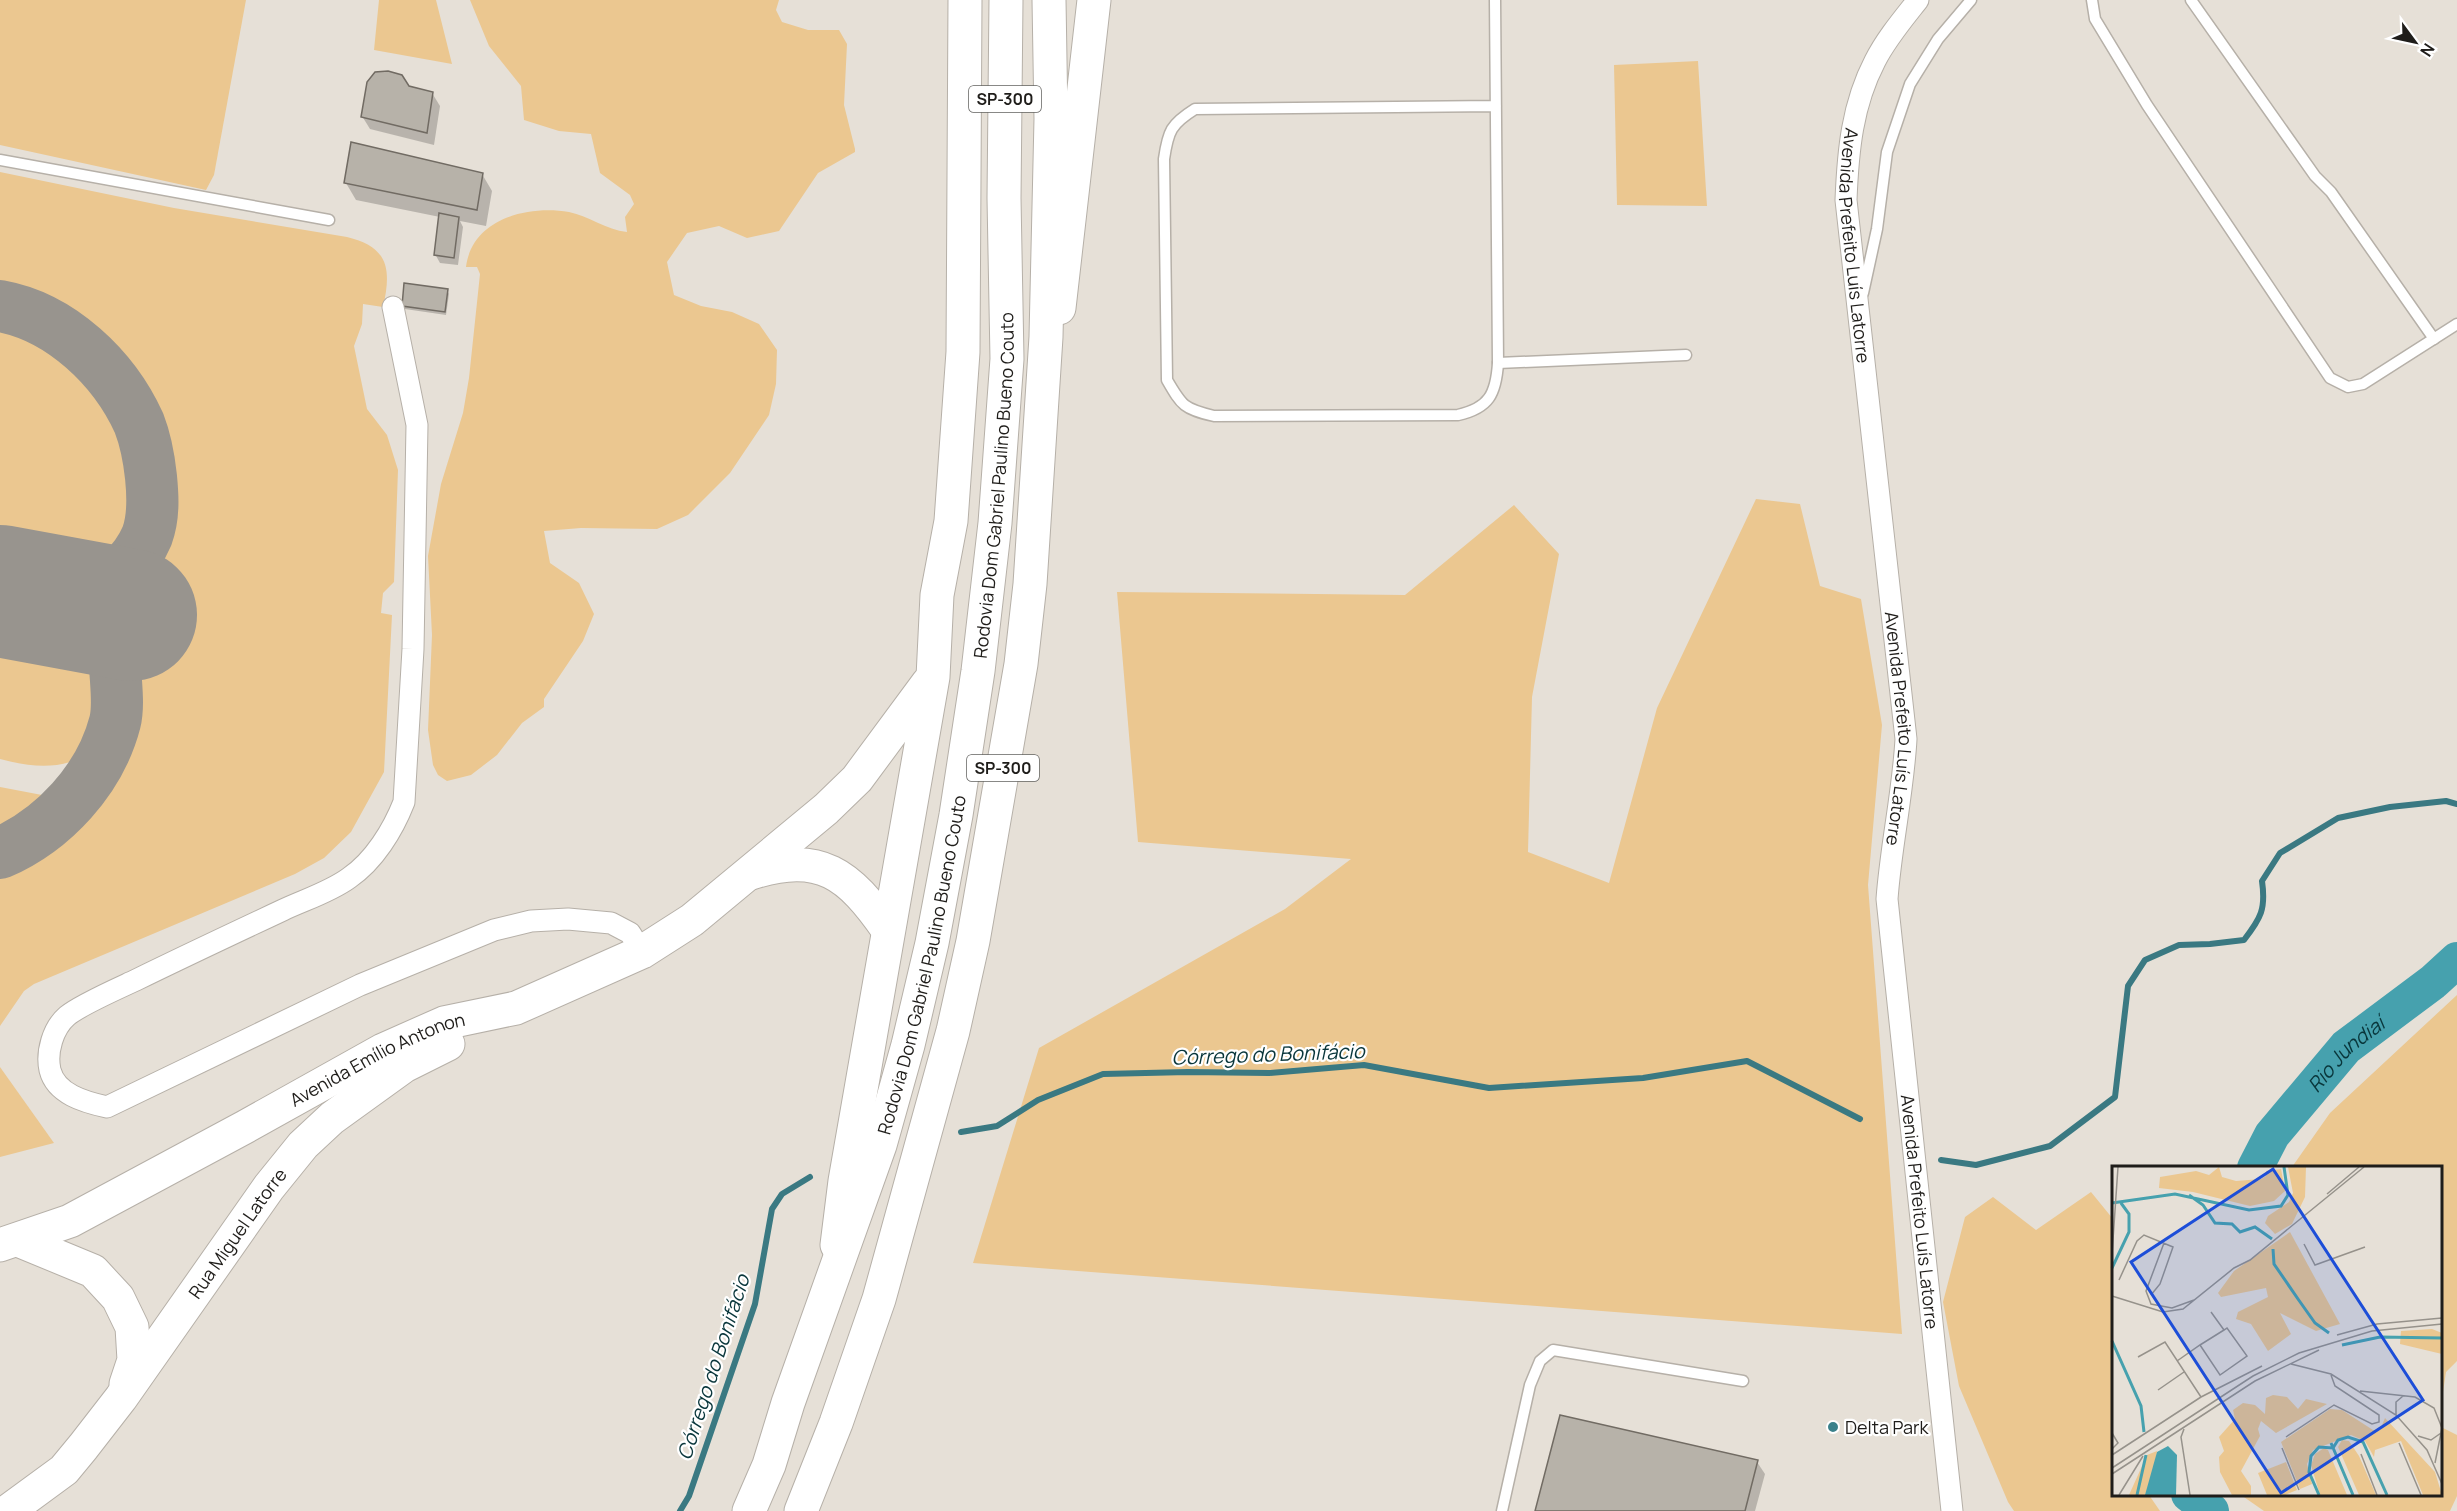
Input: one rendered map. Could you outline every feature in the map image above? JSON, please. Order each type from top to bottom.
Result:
[{"type":"main road","points":[[833,1278],[845,1181],[933,677],[937,594],[951,521],[963,352],[965,0]]},
{"type":"main road","name":"Rodovia Dom Gabriel Paulino Bueno Couto","points":[[749,1511],[769,1465],[788,1403],[880,1145],[908,1045],[932,943],[956,815],[978,671],[995,523],[1007,359],[1004,198],[1006,0]]},
{"type":"main road","name":"SP-300","points":[[801,1511],[836,1423],[879,1299],[953,1031],[972,941],[1021,664],[1046,337],[1051,119],[1049,0]]},
{"type":"main road","points":[[1037,473],[1094,0]]},
{"type":"main road","name":"Avenida Emílio Antonon","points":[[9,1242],[70,1221],[383,1050],[444,1023],[516,1008],[642,951],[692,920],[826,809],[857,779],[933,677]]},
{"type":"main road","points":[[751,873],[777,865],[805,866],[840,876],[870,904],[888,930]]},
{"type":"main road","name":"Rua Miguel Latorre","points":[[8,1511],[64,1470],[121,1398],[269,1187],[303,1145],[332,1118],[404,1066],[516,1008]]},
{"type":"main road","points":[[820,1511],[850,1432],[895,1296],[929,1150],[953,1031]]},
{"type":"main road","points":[[9,1242],[93,1271],[118,1298],[132,1327],[134,1360],[121,1398]]},
{"type":"street","name":"Avenida Prefeito Luís Latorre","points":[[1918,0],[1875,61],[1859,99],[1851,129],[1846,200],[1906,739],[1904,778],[1891,855],[1887,899],[1952,1511]]},
{"type":"street","points":[[393,307],[417,424],[413,650],[404,802],[397,820],[380,846],[349,878],[121,987],[68,1016],[57,1029],[49,1049],[48,1062],[53,1081],[79,1099],[106,1107],[360,985],[494,930],[531,921],[568,919],[611,923],[630,933],[642,951]]},
{"type":"lane","points":[[1495,0],[1496,106],[1498,363],[1497,382],[1490,398],[1476,411],[1458,415],[1214,416],[1190,411],[1177,397],[1167,380],[1164,159],[1167,134],[1178,120],[1195,109],[1496,106]]},
{"type":"lane","points":[[1858,314],[1877,228],[1887,152],[1910,84],[1938,39],[1971,0]]},
{"type":"lane","points":[[2092,0],[2095,19],[2147,105],[2330,378],[2348,387],[2363,384],[2457,324]]},
{"type":"lane","points":[[2191,0],[2315,176],[2331,192],[2434,339]]},
{"type":"lane","points":[[0,160],[329,220]]},
{"type":"lane","points":[[1498,363],[1686,355]]},
{"type":"lane","points":[[1502,1511],[1530,1385],[1540,1361],[1553,1350],[1743,1381]]},
{"type":"shaded area","points":[[0,0],[246,0],[214,175],[206,190],[0,145]]},
{"type":"shaded area","points":[[379,0],[436,0],[452,64],[374,50]]},
{"type":"shaded area","points":[[470,0],[779,0],[776,10],[782,22],[808,30],[839,30],[847,44],[844,105],[855,152],[818,173],[779,231],[747,238],[719,226],[687,233],[667,262],[674,295],[701,306],[732,312],[759,324],[777,350],[776,384],[769,415],[730,473],[688,515],[657,529],[581,528],[544,531],[550,563],[579,583],[594,614],[583,641],[544,699],[544,707],[522,723],[497,755],[471,775],[447,781],[438,775],[433,765],[428,730],[432,635],[428,556],[441,484],[463,413],[469,378],[480,274],[477,267],[466,267],[470,251],[479,237],[490,227],[504,219],[536,211],[569,212],[612,229],[627,232],[625,217],[634,204],[630,195],[600,173],[591,134],[559,131],[524,120],[521,86],[489,46]]},
{"type":"shaded area","points":[[1698,61],[1707,206],[1617,205],[1614,65]]},
{"type":"shaded area","points":[[0,172],[174,208],[347,237],[371,247],[384,261],[386,293],[383,307],[363,304],[362,324],[354,346],[367,409],[387,435],[398,470],[394,582],[383,593],[381,613],[392,615],[384,772],[351,832],[324,858],[295,874],[34,984],[24,991],[0,1026],[0,870],[37,853],[67,830],[81,816],[104,784],[122,749],[134,706],[161,565],[168,507],[161,450],[153,424],[142,400],[127,377],[90,337],[66,320],[34,302],[0,291]]},
{"type":"shaded area","points":[[0,322],[34,336],[76,365],[97,387],[120,428],[135,475],[137,498],[135,519],[127,537],[121,544],[94,560],[0,544]]},
{"type":"shaded area","points":[[1756,499],[1800,504],[1820,586],[1861,599],[1882,725],[1868,885],[1902,1334],[973,1263],[1039,1048],[1285,909],[1351,859],[1138,842],[1117,592],[1405,595],[1514,505],[1559,554],[1532,697],[1528,852],[1609,883],[1657,708]]},
{"type":"shaded area","points":[[0,637],[42,642],[64,648],[78,658],[88,670],[95,684],[98,715],[94,731],[78,759],[59,765],[39,766],[0,759]]},
{"type":"shaded area","points":[[0,787],[42,795],[47,799],[27,818],[0,836]]},
{"type":"shaded area","points":[[2457,995],[2457,1361],[2446,1372],[2442,1398],[2442,1166],[2293,1166],[2330,1113]]},
{"type":"shaded area","points":[[0,1067],[54,1143],[0,1157]]},
{"type":"shaded area","points":[[2091,1192],[2112,1218],[2112,1496],[2150,1496],[2160,1511],[2014,1511],[2008,1502],[1959,1386],[1943,1302],[1965,1217],[1993,1197],[2036,1230]]},
{"type":"shaded area","points":[[2442,1428],[2457,1435],[2457,1496],[2450,1511],[2264,1511],[2242,1496],[2442,1496]]},
{"type":"building","points":[[388,71],[402,75],[409,86],[433,92],[427,133],[361,117],[367,82],[375,72]]},
{"type":"building","points":[[351,142],[483,173],[477,210],[344,183]]},
{"type":"building","points":[[439,213],[459,217],[454,258],[434,255]]},
{"type":"building","points":[[404,283],[448,289],[445,312],[402,306]]},
{"type":"building","points":[[1560,1415],[1758,1460],[1745,1511],[1535,1511]]},
{"type":"waterway","name":"Córrego do Bonifácio","points":[[1941,1160],[1976,1165],[2050,1146],[2115,1097],[2128,986],[2145,960],[2179,945],[2244,940],[2261,913],[2262,881],[2280,853],[2338,818],[2390,807],[2446,801],[2457,804]]},
{"type":"waterway","name":"Rio Jundiaí","points":[[2256,1166],[2272,1135],[2346,1047],[2433,982],[2457,960]]},
{"type":"waterway","name":"Córrego do Bonifácio","points":[[961,1132],[997,1126],[1038,1100],[1103,1074],[1269,1073],[1364,1065],[1489,1088],[1643,1078],[1747,1061],[1860,1119]]},
{"type":"waterway","name":"Córrego do Bonifácio","points":[[680,1511],[689,1496],[755,1304],[772,1209],[782,1194],[810,1177]]},
{"type":"waterway","name":"Rio Jundiaí","points":[[2192,1496],[2211,1511]]},
{"type":"taxiway","points":[[0,306],[44,321],[64,333],[100,365],[115,383],[139,423],[152,484],[152,514],[147,536],[141,547],[118,575],[81,605],[102,630],[113,659],[117,707],[108,743],[98,764],[72,801],[38,831],[0,853]]},
{"type":"runway","points":[[0,591],[131,615]]},
{"type":"place","name":"Delta Park","points":[[1833,1427]]}]
